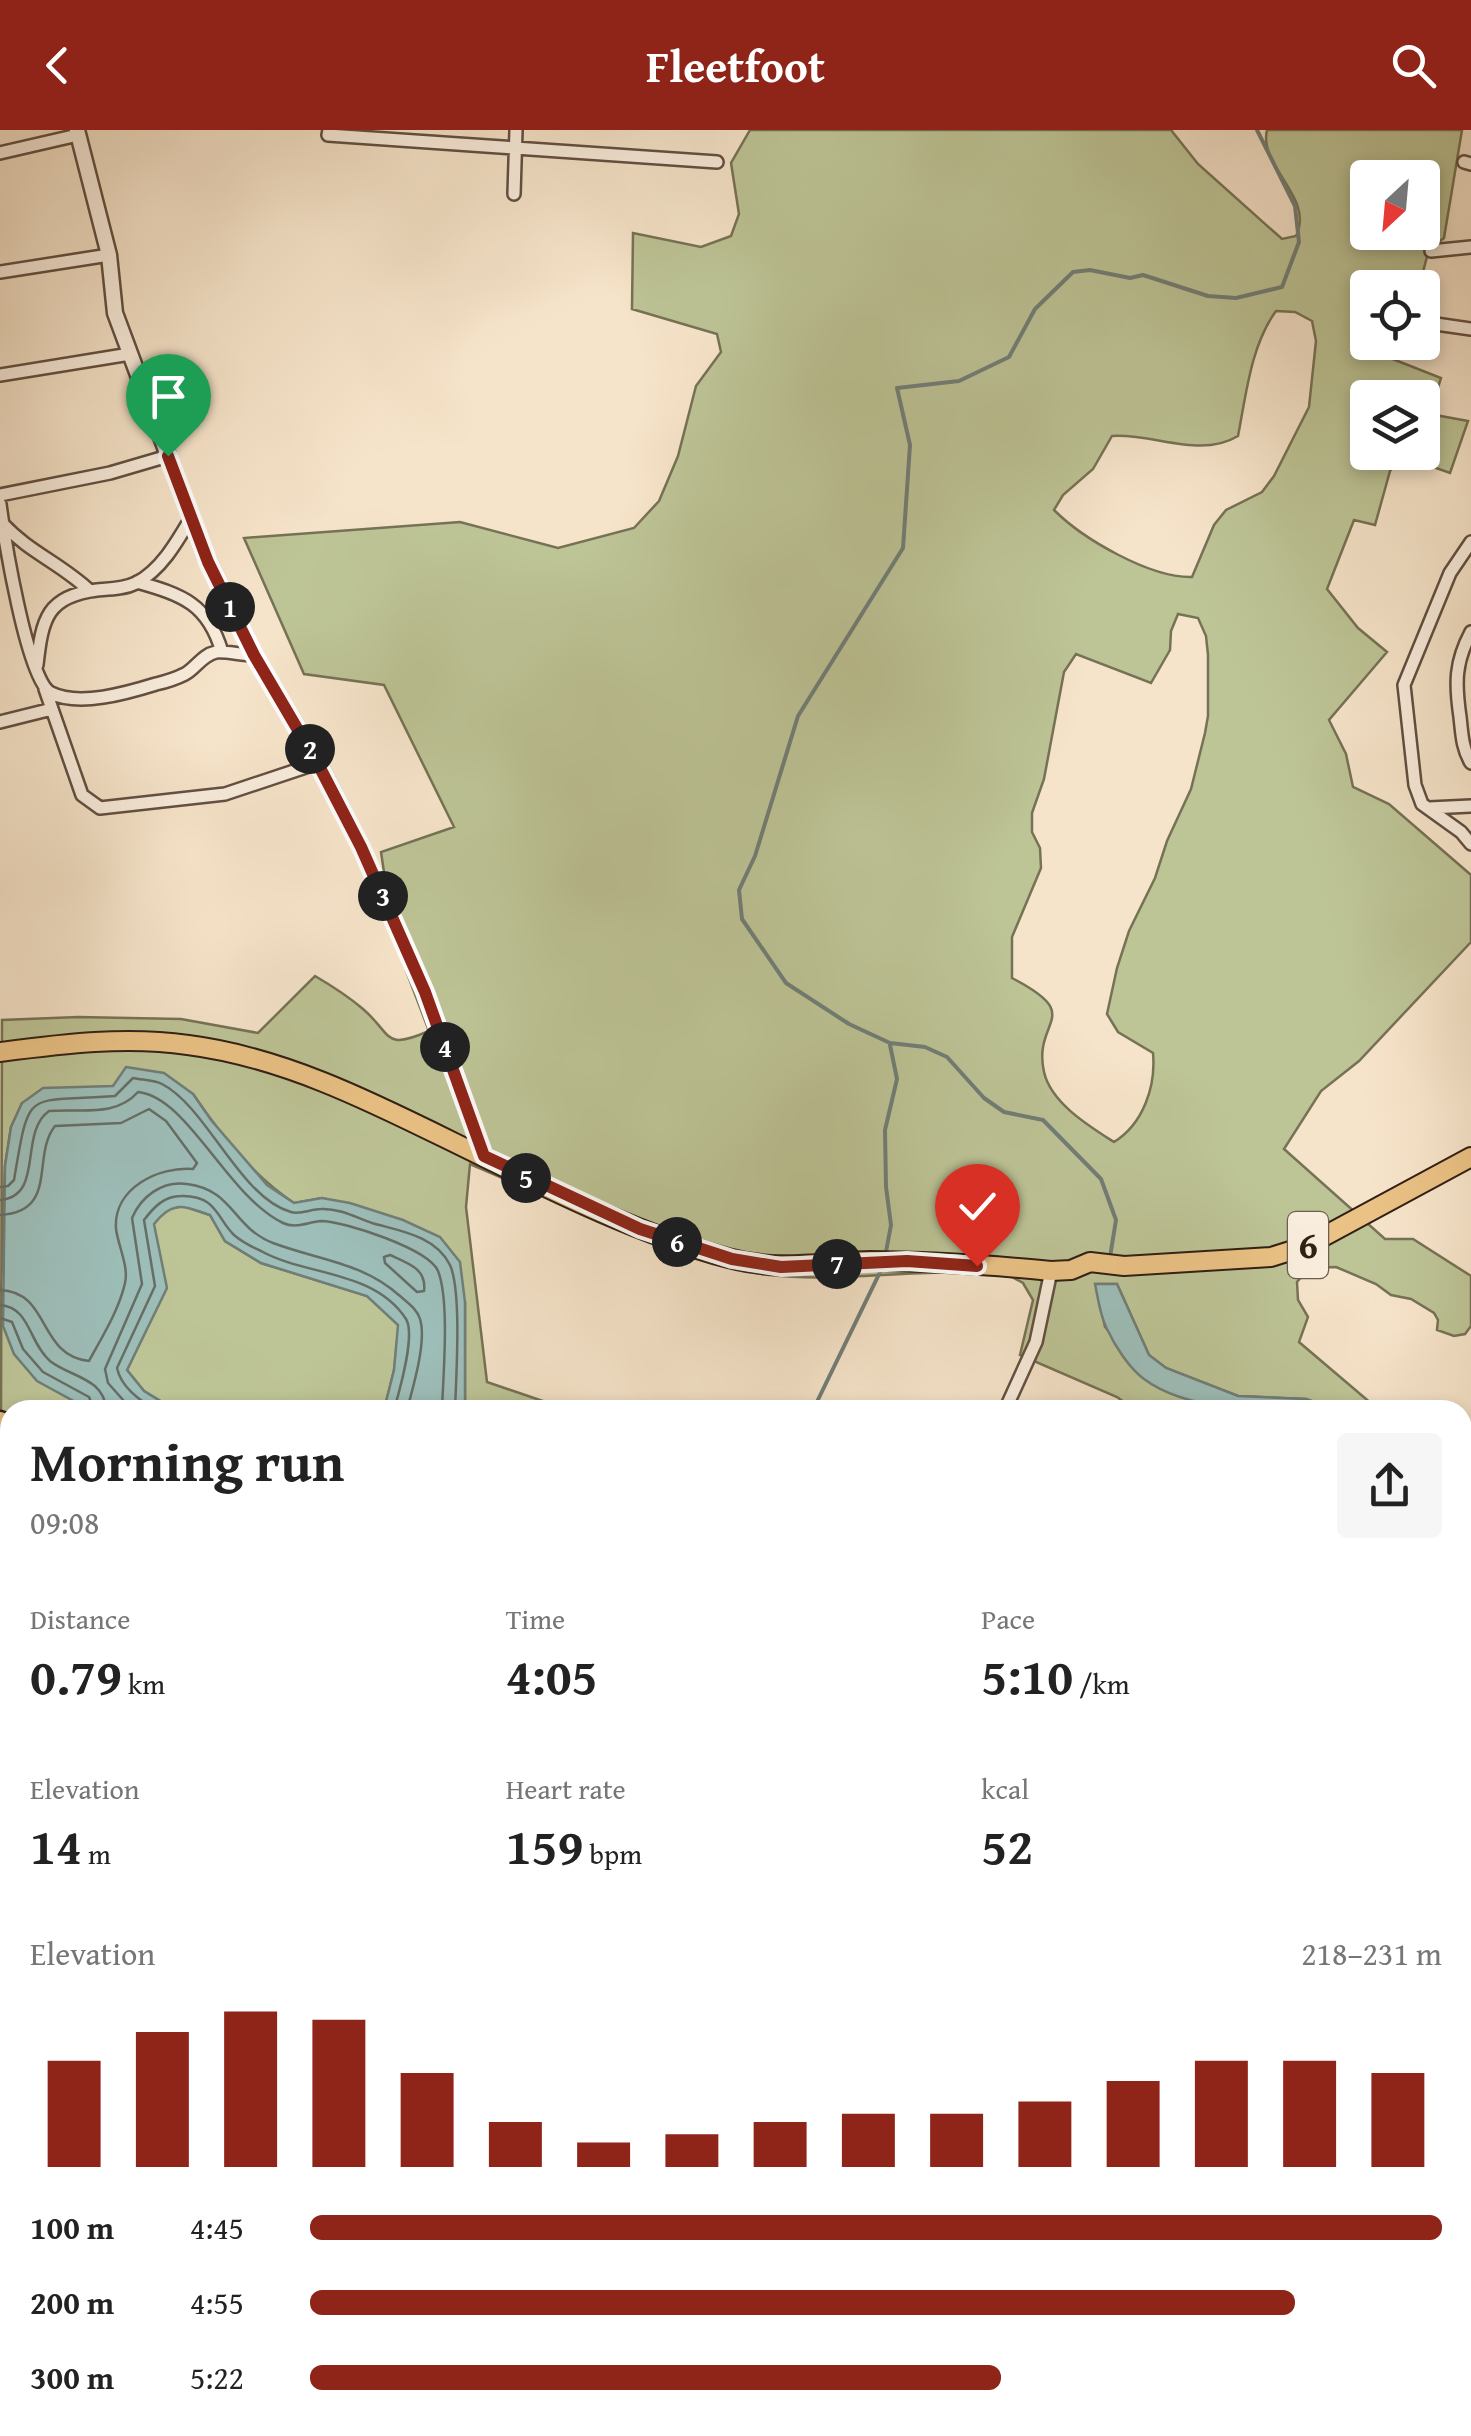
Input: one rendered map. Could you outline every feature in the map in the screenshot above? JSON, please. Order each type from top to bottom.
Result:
[{"type":"main road","name":"6","points":[[0,1052],[124,1040],[225,1051],[280,1066],[346,1092],[640,1229],[732,1259],[806,1268],[907,1261],[1052,1271],[1071,1270],[1090,1262],[1124,1266],[1246,1260],[1306,1246],[1471,1157]]},
{"type":"street","points":[[328,130],[328,134],[717,162]]},
{"type":"street","points":[[514,194],[516,130]]},
{"type":"street","points":[[0,153],[78,132],[108,255],[115,314],[208,562],[254,655],[361,847],[425,992],[484,1156]]},
{"type":"street","points":[[1431,251],[1471,247]]},
{"type":"street","points":[[0,272],[108,255]]},
{"type":"street","points":[[1440,325],[1471,329]]},
{"type":"street","points":[[0,375],[130,354]]},
{"type":"street","points":[[0,495],[110,473],[168,456]]},
{"type":"street","points":[[0,504],[7,557],[36,672],[82,794],[100,808],[225,794],[318,764]]},
{"type":"street","points":[[36,672],[40,640],[50,610],[66,597],[126,587],[148,576],[176,545],[191,518]]},
{"type":"street","points":[[2,524],[20,542],[90,591]]},
{"type":"street","points":[[1471,542],[1450,573],[1404,684],[1416,785],[1422,804],[1471,844]]},
{"type":"street","points":[[137,582],[177,596],[204,612],[222,652]]},
{"type":"street","points":[[1471,632],[1458,656],[1454,682],[1466,717],[1463,750],[1471,763]]},
{"type":"street","points":[[45,689],[72,700],[185,674],[208,655],[254,655]]},
{"type":"street","points":[[0,722],[52,710]]},
{"type":"street","points":[[1429,808],[1471,806]]},
{"type":"street","points":[[1010,1400],[1036,1342],[1052,1271]]},
{"type":"green space","points":[[750,130],[1171,130],[1198,164],[1282,239],[1296,236],[1300,222],[1293,195],[1270,157],[1267,130],[1462,130],[1444,238],[1440,241],[1440,160],[1350,160],[1350,250],[1429,250],[1423,270],[1350,270],[1350,360],[1395,360],[1441,378],[1440,381],[1350,380],[1350,470],[1391,470],[1375,525],[1354,520],[1327,589],[1358,628],[1387,652],[1329,720],[1346,754],[1353,787],[1389,804],[1471,875],[1471,942],[1359,1061],[1321,1091],[1284,1149],[1385,1239],[1413,1239],[1471,1276],[1471,1326],[1465,1334],[1454,1336],[1437,1330],[1434,1313],[1336,1267],[1309,1268],[1297,1282],[1298,1300],[1308,1317],[1299,1342],[1367,1400],[1238,1396],[1166,1368],[1149,1355],[1117,1284],[1096,1284],[1105,1327],[1160,1388],[1198,1400],[1121,1400],[1020,1355],[1033,1300],[1023,1283],[1012,1277],[951,1272],[799,1277],[753,1272],[644,1237],[470,1164],[466,1207],[487,1382],[540,1400],[465,1400],[465,1302],[403,1220],[322,1198],[294,1203],[238,1153],[193,1094],[113,1086],[83,1088],[22,1103],[11,1127],[5,1166],[1,1280],[2,1020],[181,1019],[258,1033],[315,976],[357,1004],[396,1040],[429,1031],[394,939],[381,852],[454,827],[384,685],[304,674],[244,538],[460,522],[558,548],[634,528],[659,501],[678,456],[696,386],[721,352],[717,334],[632,309],[633,233],[701,247],[731,236],[739,214],[731,163]],"holes":[[[1276,311],[1295,312],[1312,321],[1316,341],[1309,407],[1262,492],[1226,510],[1214,525],[1192,577],[1157,571],[1118,555],[1054,510],[1063,495],[1093,469],[1112,436],[1193,445],[1238,436],[1261,339]],[[1178,614],[1198,618],[1206,636],[1208,655],[1205,733],[1191,789],[1129,931],[1107,1014],[1118,1032],[1153,1053],[1152,1079],[1140,1115],[1114,1142],[1072,1113],[1048,1083],[1042,1054],[1052,1011],[1034,991],[1012,978],[1012,937],[1041,868],[1040,848],[1032,832],[1032,813],[1044,779],[1064,672],[1076,654],[1151,683],[1170,650],[1171,631]]]},
{"type":"green space","points":[[1440,416],[1468,421],[1450,473],[1440,469]]},
{"type":"green space","points":[[183,1206],[210,1215],[225,1241],[261,1263],[367,1296],[399,1325],[386,1400],[159,1400],[144,1391],[127,1370],[166,1288],[153,1224],[165,1210]]},
{"type":"green space","points":[[1,1292],[68,1395],[75,1400],[1,1400]]},
{"type":"water","points":[[126,1067],[164,1073],[193,1094],[267,1185],[294,1203],[322,1198],[350,1203],[440,1237],[460,1262],[465,1302],[465,1400],[386,1400],[398,1325],[367,1296],[261,1263],[225,1241],[210,1215],[179,1207],[167,1211],[154,1224],[167,1288],[127,1370],[144,1391],[159,1400],[72,1400],[37,1381],[14,1354],[3,1326],[5,1166],[11,1127],[22,1103],[43,1088],[113,1086]]},
{"type":"water","points":[[1095,1284],[1117,1284],[1149,1355],[1166,1368],[1238,1396],[1309,1400],[1190,1400],[1164,1391],[1128,1363],[1103,1318]]},
{"type":"waterway","points":[[1110,1257],[1116,1220],[1101,1179],[1043,1120],[1004,1112],[984,1098],[947,1057],[925,1047],[890,1043],[849,1024],[786,983],[742,919],[739,890],[755,856],[798,716],[903,548],[910,445],[897,388],[959,381],[1009,357],[1035,309],[1073,272],[1090,270],[1130,278],[1143,275],[1208,296],[1236,298],[1282,287],[1299,242],[1295,206],[1257,130]]},
{"type":"waterway","points":[[885,1257],[891,1225],[885,1130],[897,1079],[890,1045]]},
{"type":"waterway","points":[[818,1400],[883,1266]]},
{"type":"route","points":[[168,456],[208,562],[254,655],[361,847],[425,992],[484,1156],[640,1229],[732,1259],[806,1268],[907,1261],[977,1266]]}]
